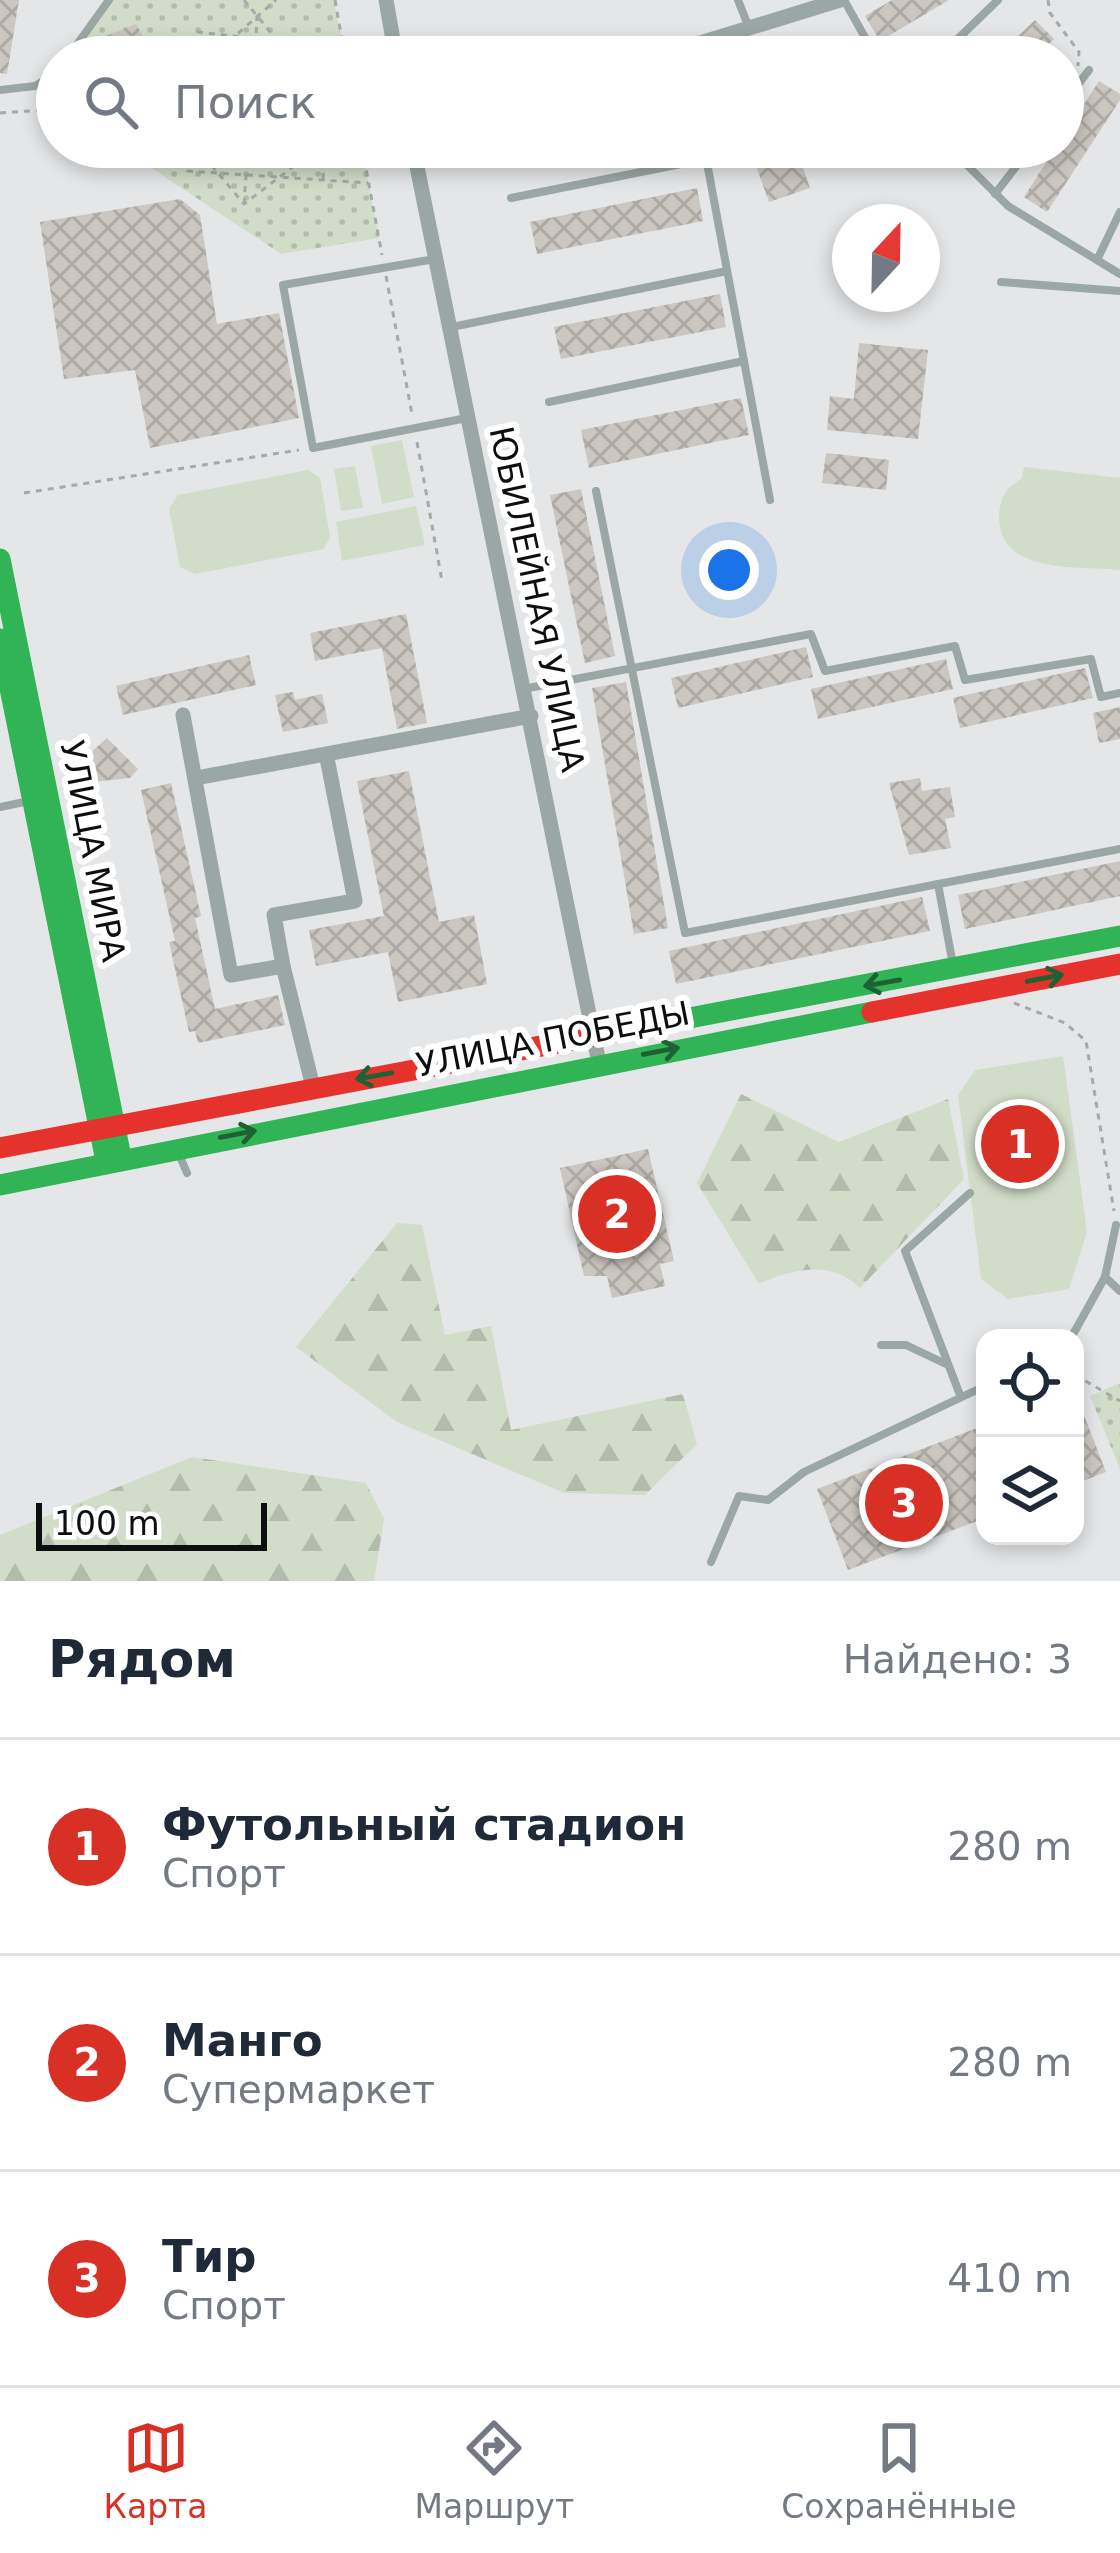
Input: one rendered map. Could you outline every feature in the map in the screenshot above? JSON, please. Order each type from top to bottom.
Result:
[{"type":"street","points":[[386,0],[392,36]]},
{"type":"street","points":[[731,36],[842,0]]},
{"type":"street","name":"ЮБИЛЕЙНАЯ УЛИЦА","points":[[417,168],[599,1063]]},
{"type":"street","name":"УЛИЦА МИРА","points":[[0,559],[40,799],[113,1159]]},
{"type":"street","name":"УЛИЦА МИРА","points":[[0,639],[40,799]]},
{"type":"street","points":[[184,715],[231,975],[284,966]]},
{"type":"street","points":[[196,778],[327,758],[531,716]]},
{"type":"street","points":[[313,1088],[274,915],[355,901],[327,758]]},
{"type":"street","name":"УЛИЦА ПОБЕДЫ","points":[[0,1148],[1120,936]]},
{"type":"street","name":"УЛИЦА ПОБЕДЫ","points":[[0,1185],[173,1147],[1120,964]]},
{"type":"lane","points":[[83,36],[109,0]]},
{"type":"lane","points":[[738,0],[750,29]]},
{"type":"lane","points":[[842,0],[863,36]]},
{"type":"lane","points":[[961,36],[998,0]]},
{"type":"lane","points":[[1084,77],[1089,70]]},
{"type":"lane","points":[[0,90],[36,85]]},
{"type":"lane","points":[[511,197],[660,168]]},
{"type":"lane","points":[[708,168],[770,500]]},
{"type":"lane","points":[[970,168],[995,194],[1120,274]]},
{"type":"lane","points":[[995,194],[1015,168]]},
{"type":"lane","points":[[1097,260],[1120,212]]},
{"type":"lane","points":[[436,259],[283,285],[313,448],[470,418]]},
{"type":"lane","points":[[451,327],[727,271]]},
{"type":"lane","points":[[1001,282],[1120,291]]},
{"type":"lane","points":[[549,402],[744,361]]},
{"type":"lane","points":[[596,491],[686,933],[1120,849]]},
{"type":"lane","points":[[523,688],[811,634],[825,671],[955,646],[965,680],[1091,659],[1101,698],[1120,693]]},
{"type":"lane","points":[[0,807],[40,799]]},
{"type":"lane","points":[[938,884],[954,970]]},
{"type":"lane","points":[[173,1147],[187,1173]]},
{"type":"lane","points":[[960,1395],[905,1250],[970,1192]]},
{"type":"lane","points":[[1076,1329],[1105,1277],[1116,1225]]},
{"type":"lane","points":[[1105,1277],[1120,1291]]},
{"type":"lane","points":[[881,1345],[906,1345],[949,1366]]},
{"type":"lane","points":[[711,1562],[739,1496],[768,1500],[804,1472],[976,1389]]},
{"type":"path","points":[[244,0],[273,36]]},
{"type":"path","points":[[198,36],[198,32],[235,36],[276,0]]},
{"type":"path","points":[[335,0],[341,36]]},
{"type":"path","points":[[1048,0],[1050,13],[1067,36]]},
{"type":"path","points":[[256,36],[257,16]]},
{"type":"path","points":[[0,113],[36,110]]},
{"type":"path","points":[[187,168],[370,184]]},
{"type":"path","points":[[214,168],[244,204]]},
{"type":"path","points":[[244,204],[247,168]]},
{"type":"path","points":[[244,204],[293,168]]},
{"type":"path","points":[[322,168],[322,181]]},
{"type":"path","points":[[367,168],[442,581]]},
{"type":"path","points":[[25,493],[313,448]]},
{"type":"path","points":[[1014,1003],[1065,1023],[1085,1041],[1116,1225]]},
{"type":"path","points":[[1084,1380],[1120,1401]]},
{"type":"green space","points":[[109,0],[334,0],[341,36],[83,36]]},
{"type":"green space","points":[[152,168],[366,168],[379,238],[281,254]]},
{"type":"green space","points":[[402,440],[414,497],[382,504],[371,446]]},
{"type":"green space","points":[[355,466],[363,508],[341,511],[334,469]]},
{"type":"green space","points":[[1024,467],[1120,478],[1120,570],[1043,564],[1011,548],[1002,534],[1000,508],[1005,493],[1022,478]]},
{"type":"green space","points":[[308,470],[320,478],[330,537],[324,549],[195,574],[180,567],[169,509],[178,495]]},
{"type":"green space","points":[[416,506],[425,545],[342,561],[336,522]]},
{"type":"green space","points":[[1063,1056],[1087,1232],[1069,1289],[1008,1299],[981,1279],[958,1095],[975,1070]]},
{"type":"green space","points":[[741,1094],[839,1142],[948,1099],[964,1179],[860,1288],[825,1270],[785,1274],[759,1284],[697,1183]]},
{"type":"green space","points":[[397,1223],[422,1225],[445,1335],[491,1326],[511,1430],[683,1394],[697,1444],[645,1495],[564,1493],[397,1422],[296,1347]]},
{"type":"green space","points":[[1120,1383],[1120,1469],[1090,1396]]},
{"type":"green space","points":[[192,1457],[366,1483],[384,1519],[374,1581],[0,1581],[0,1535]]},
{"type":"building","points":[[0,0],[19,0],[7,74],[0,73]]},
{"type":"building","points":[[892,0],[949,0],[888,36],[877,36],[865,16]]},
{"type":"building","points":[[1035,20],[1051,36],[1019,36]]},
{"type":"building","points":[[136,24],[143,36],[106,36]]},
{"type":"building","points":[[1099,81],[1120,94],[1084,155],[1084,104]]},
{"type":"building","points":[[757,168],[803,168],[810,188],[769,202]]},
{"type":"building","points":[[1043,168],[1076,168],[1047,212],[1024,197]]},
{"type":"building","points":[[697,188],[703,221],[537,254],[530,222]]},
{"type":"building","points":[[180,199],[200,215],[217,324],[279,313],[299,418],[150,448],[135,370],[64,379],[40,222]]},
{"type":"building","points":[[720,294],[726,327],[561,359],[554,327]]},
{"type":"building","points":[[859,343],[928,350],[918,439],[827,430],[830,396],[854,399]]},
{"type":"building","points":[[741,398],[749,435],[589,468],[581,430]]},
{"type":"building","points":[[826,453],[889,460],[886,490],[822,483]]},
{"type":"building","points":[[581,489],[615,656],[585,663],[550,495]]},
{"type":"building","points":[[406,614],[427,723],[397,729],[382,648],[315,661],[310,633]]},
{"type":"building","points":[[806,647],[813,677],[678,708],[671,678]]},
{"type":"building","points":[[249,655],[256,685],[123,715],[116,686]]},
{"type":"building","points":[[946,659],[953,689],[818,719],[811,689]]},
{"type":"building","points":[[1085,668],[1093,698],[960,728],[953,698]]},
{"type":"building","points":[[626,682],[668,928],[634,934],[592,688]]},
{"type":"building","points":[[293,692],[295,700],[322,694],[328,723],[283,732],[275,695]]},
{"type":"building","points":[[1120,707],[1120,739],[1099,743],[1093,713]]},
{"type":"building","points":[[107,738],[138,769],[130,778],[92,782],[88,755]]},
{"type":"building","points":[[409,771],[439,922],[474,915],[487,984],[398,1002],[388,952],[316,966],[309,930],[384,916],[357,781]]},
{"type":"building","points":[[920,778],[922,791],[950,787],[955,817],[945,819],[951,848],[909,855],[889,783]]},
{"type":"building","points":[[171,783],[201,916],[195,918],[215,1009],[278,995],[285,1025],[198,1043],[195,1031],[189,1032],[169,942],[175,941],[141,790]]},
{"type":"building","points":[[1120,861],[1120,896],[965,929],[958,895]]},
{"type":"building","points":[[922,897],[930,931],[676,984],[669,951]]},
{"type":"building","points":[[648,1149],[674,1261],[660,1264],[665,1286],[612,1298],[607,1276],[584,1276],[560,1168]]},
{"type":"building","points":[[1084,1415],[1106,1472],[1084,1481]]},
{"type":"building","points":[[976,1428],[976,1521],[848,1570],[817,1489]]},
{"type":"traffic: fast","points":[[0,559],[121,1157]]},
{"type":"traffic: fast","points":[[0,639],[106,1161]]},
{"type":"traffic: fast","points":[[679,1020],[1120,936]]},
{"type":"traffic: fast","points":[[0,1185],[872,1012]]},
{"type":"traffic: jam","points":[[872,1012],[1120,964]]},
{"type":"traffic: jam","points":[[0,1148],[679,1020]]},
{"type":"place","name":"Футольный стадион","points":[[1020,1144]]},
{"type":"place","name":"Манго","points":[[617,1214]]},
{"type":"place","name":"Тир","points":[[904,1503]]}]
